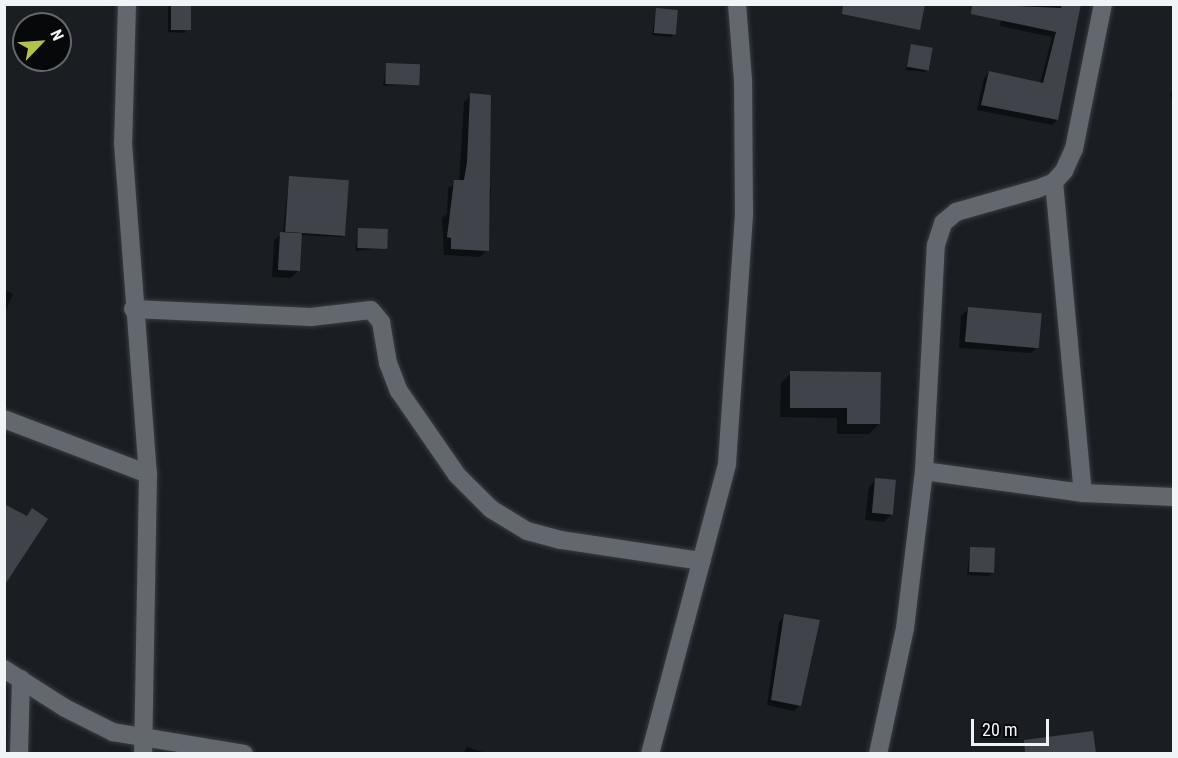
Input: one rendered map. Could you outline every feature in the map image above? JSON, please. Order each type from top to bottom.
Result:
[{"type":"street","points":[[127,4],[123,143],[133,309],[148,474],[143,745]]},
{"type":"street","points":[[650,753],[727,464],[744,214],[743,80],[737,4]]},
{"type":"street","points":[[878,753],[905,628],[924,471],[936,245],[943,223],[956,212],[982,202],[1019,195],[1054,182],[1064,171],[1074,149],[1103,4]]},
{"type":"street","points":[[1054,182],[1083,493]]},
{"type":"street","points":[[133,309],[311,317],[371,310],[381,322],[388,363],[399,391],[457,475],[491,509],[526,531],[550,537],[700,561]]},
{"type":"street","points":[[4,419],[148,474]]},
{"type":"street","points":[[924,471],[1083,493],[1173,497]]},
{"type":"street","points":[[4,669],[64,708],[143,745],[244,753]]},
{"type":"street","points":[[19,753],[21,679]]},
{"type":"building","points":[[171,4],[191,4],[191,30],[171,30]]},
{"type":"building","points":[[843,4],[925,4],[920,30],[842,14]]},
{"type":"building","points":[[972,4],[1061,8],[1062,4],[1081,4],[1058,120],[981,105],[989,71],[1043,83],[1056,32],[971,14]]},
{"type":"building","points":[[656,8],[678,10],[676,35],[654,33]]},
{"type":"building","points":[[911,44],[933,48],[929,70],[907,67]]},
{"type":"building","points":[[386,63],[420,64],[419,85],[385,84]]},
{"type":"building","points":[[470,93],[491,95],[489,251],[451,249],[451,238],[447,237],[454,180],[464,180],[467,162]]},
{"type":"building","points":[[289,176],[349,180],[345,236],[285,232]]},
{"type":"building","points":[[358,228],[388,229],[387,249],[357,248]]},
{"type":"building","points":[[280,232],[302,233],[300,271],[278,270]]},
{"type":"building","points":[[968,307],[1042,313],[1039,348],[965,342]]},
{"type":"building","points":[[790,371],[881,372],[880,424],[847,424],[847,408],[790,408]]},
{"type":"building","points":[[875,478],[896,480],[893,515],[872,513]]},
{"type":"building","points":[[4,504],[27,516],[32,508],[48,519],[4,586]]},
{"type":"building","points":[[970,547],[995,548],[994,573],[969,572]]},
{"type":"building","points":[[784,614],[820,620],[801,706],[771,700]]},
{"type":"building","points":[[1093,731],[1096,753],[1025,753],[1024,740]]}]
